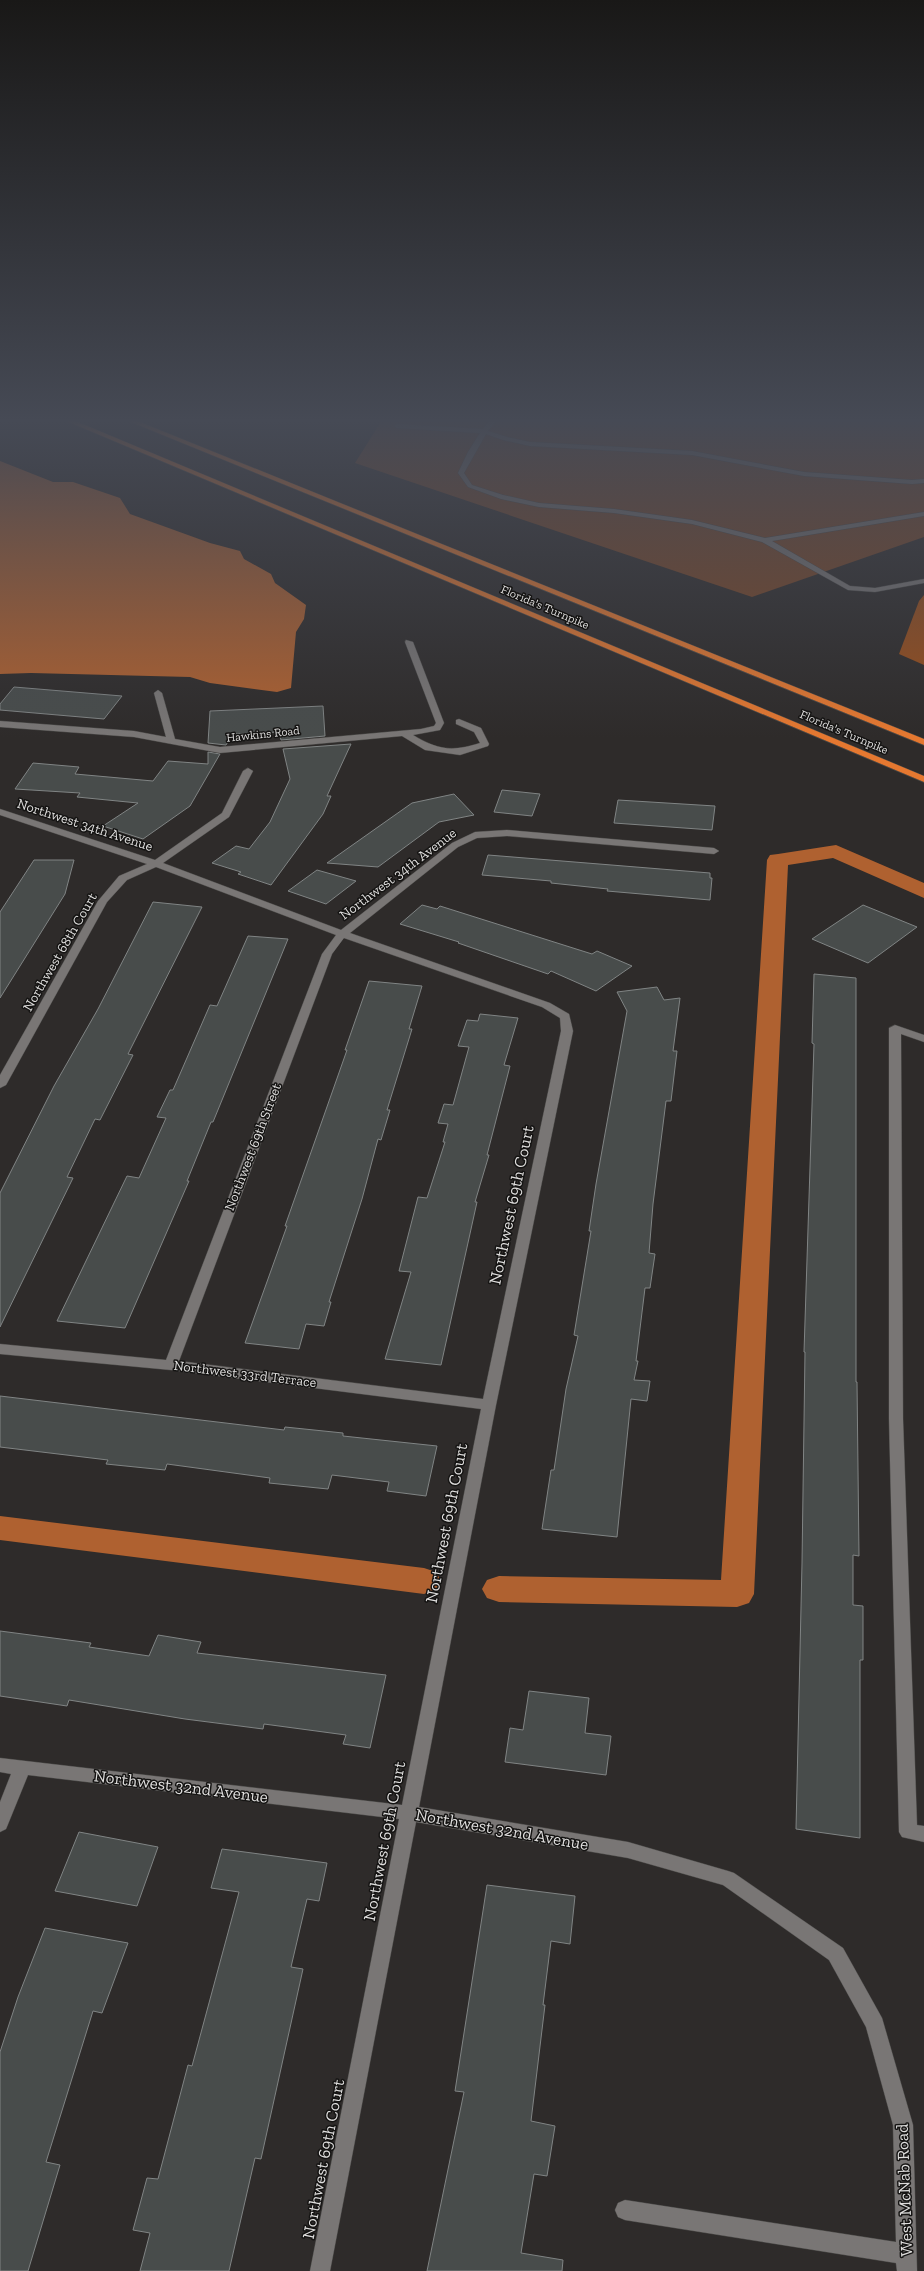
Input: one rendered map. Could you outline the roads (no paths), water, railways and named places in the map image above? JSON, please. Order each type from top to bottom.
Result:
[{"type":"highway","name":"Florida's Turnpike","points":[[321,526],[924,779]]},
{"type":"highway","name":"Florida's Turnpike","points":[[391,526],[924,742]]},
{"type":"street","points":[[708,526],[765,540],[775,547],[804,561],[848,588],[875,590],[924,581]]},
{"type":"street","points":[[765,540],[851,526]]},
{"type":"street","name":"Hawkins Road","points":[[0,724],[135,734],[171,740],[194,747],[220,750],[403,733],[437,728],[440,723],[408,642]]},
{"type":"street","points":[[158,693],[171,740]]},
{"type":"street","points":[[403,733],[428,748],[434,749],[460,752],[485,744],[478,730],[459,722]]},
{"type":"street","name":"Northwest 68th Court","points":[[0,1085],[103,901],[123,878],[156,864],[226,815],[248,771]]},
{"type":"street","name":"Northwest 34th Avenue","points":[[0,812],[156,864],[342,934],[455,845],[475,835],[507,833],[714,851]]},
{"type":"street","name":"Northwest 69th Street","points":[[171,1365],[326,954],[342,934]]},
{"type":"street","name":"Northwest 69th Court","points":[[320,2271],[489,1405],[567,1031],[565,1016],[546,1005],[342,934]]},
{"type":"street","points":[[924,1039],[895,1028],[896,1419],[908,1832],[924,1834]]},
{"type":"street","name":"Northwest 33rd Terrace","points":[[0,1348],[171,1365],[489,1405]]},
{"type":"street","name":"Northwest 32nd Avenue","points":[[0,1765],[409,1813],[628,1850],[728,1879],[836,1954]]},
{"type":"street","points":[[0,1824],[22,1768]]},
{"type":"street","name":"West McNab Road","points":[[836,1954],[875,2024],[903,2125],[907,2262]]},
{"type":"street","points":[[625,2210],[907,2262]]},
{"type":"waterway","points":[[499,1589],[737,1594],[778,860],[836,851],[924,891]]},
{"type":"waterway","points":[[0,1528],[424,1581]]}]
